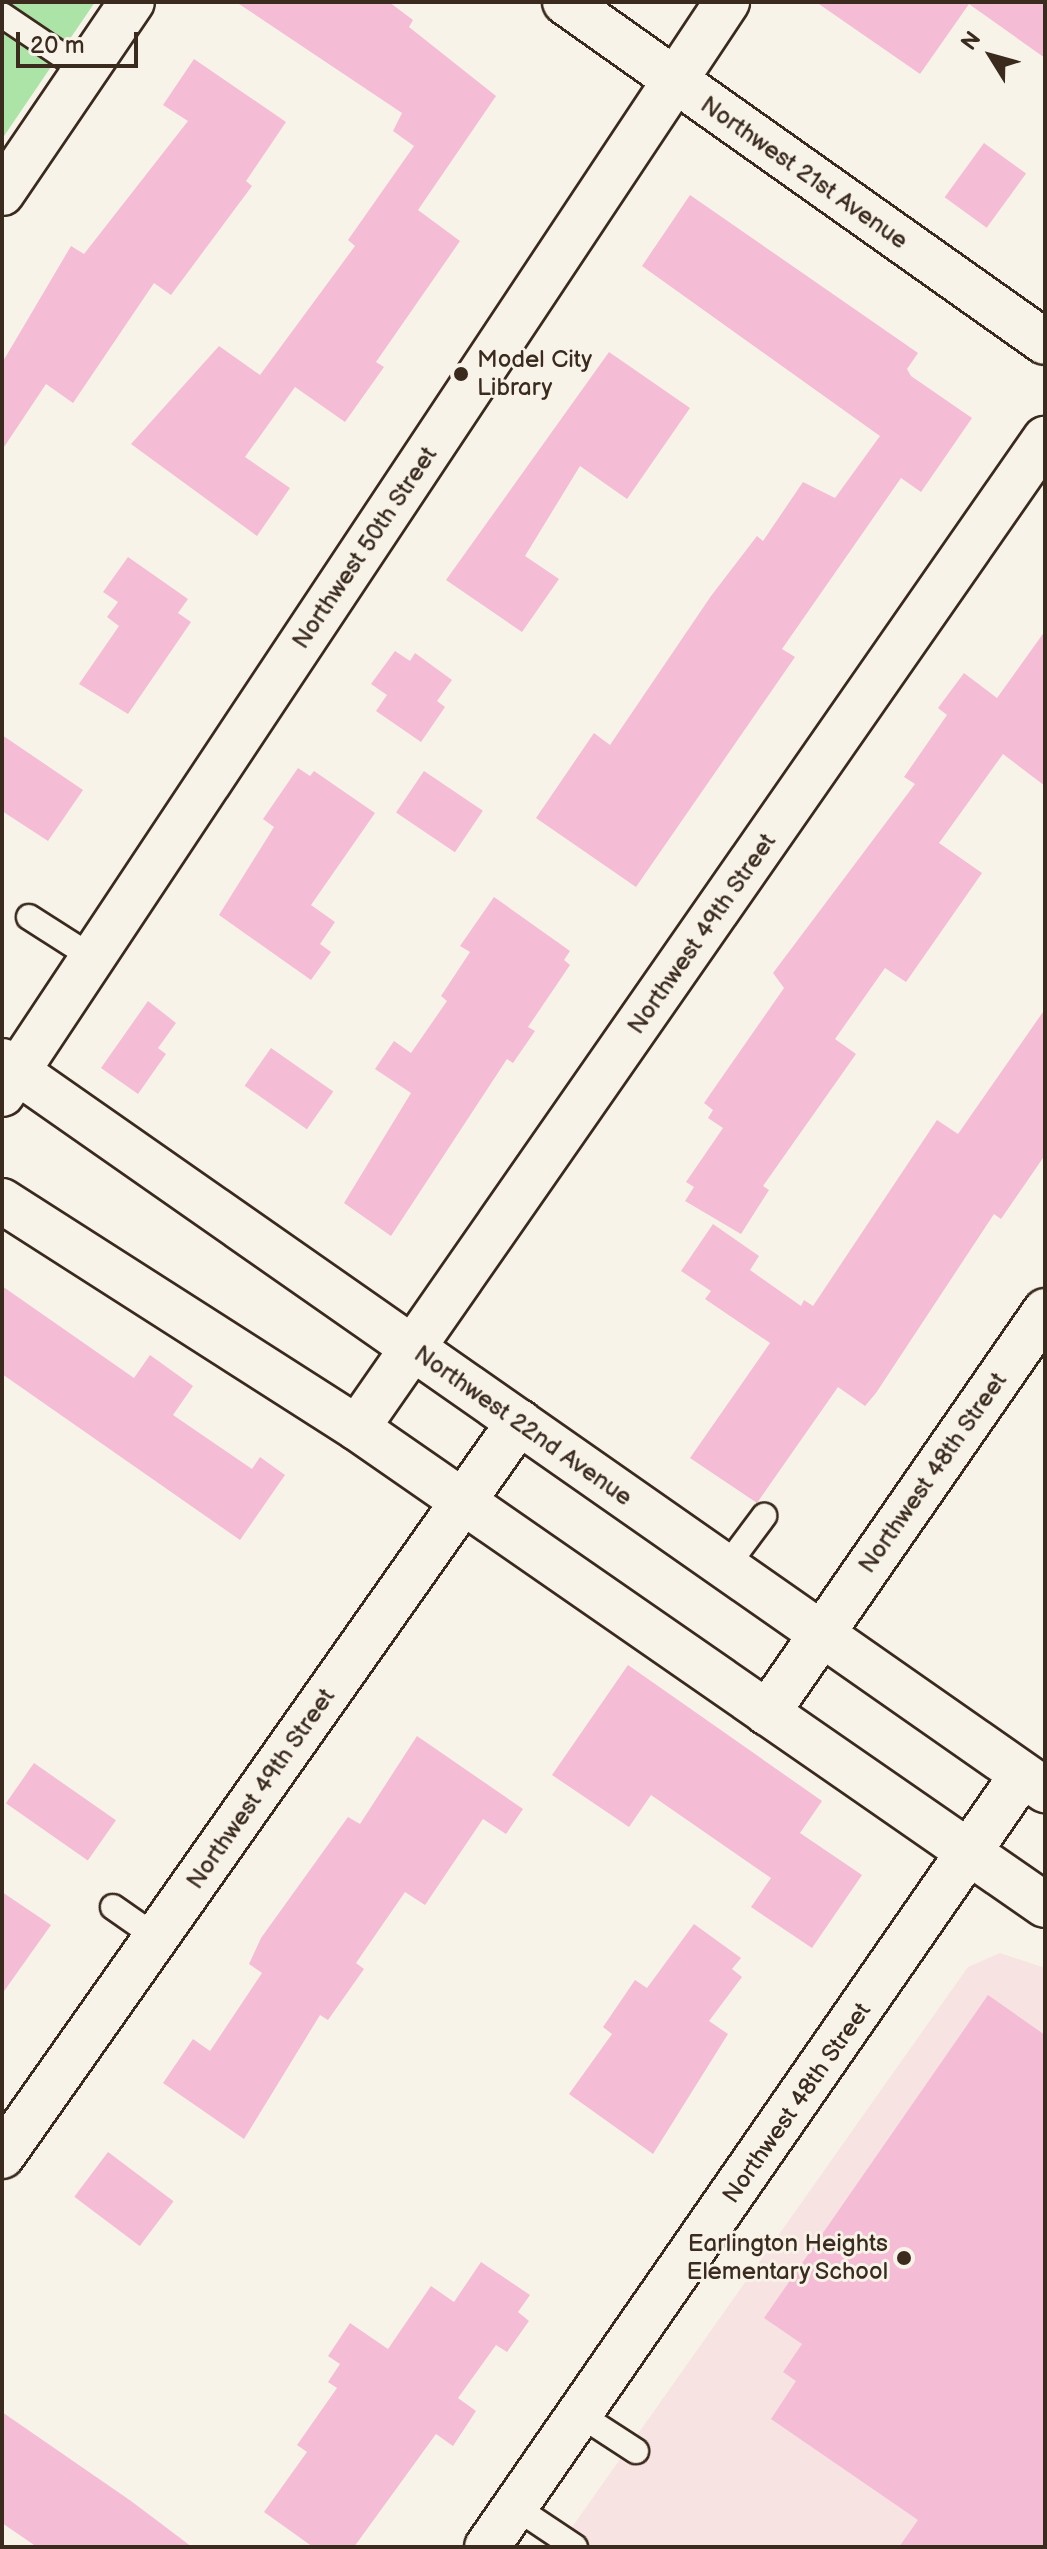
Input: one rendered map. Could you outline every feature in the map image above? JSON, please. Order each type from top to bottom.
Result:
[{"type":"street","points":[[2,193],[132,2]]},
{"type":"street","name":"Northwest 21st Avenue","points":[[565,2],[1045,342]]},
{"type":"street","name":"Northwest 50th Street","points":[[7,1075],[93,958],[727,2]]},
{"type":"street","name":"Northwest 49th Street","points":[[357,1428],[1045,439]]},
{"type":"street","name":"Northwest 22nd Avenue","points":[[7,1075],[519,1422],[820,1635],[1036,1776]]},
{"type":"street","points":[[2,1201],[357,1428],[1045,1905]]},
{"type":"street","name":"Northwest 48th Street","points":[[767,1713],[1045,1311]]},
{"type":"street","name":"Northwest 49th Street","points":[[2,2156],[519,1422]]},
{"type":"street","name":"Northwest 48th Street","points":[[487,2547],[972,1852],[1036,1776]]},
{"type":"lane","points":[[2,15],[85,71]]},
{"type":"lane","points":[[29,917],[93,958]]},
{"type":"lane","points":[[726,1567],[764,1516]]},
{"type":"lane","points":[[113,1907],[156,1937]]},
{"type":"lane","points":[[579,2414],[636,2451]]},
{"type":"lane","points":[[515,2507],[575,2547]]},
{"type":"shaded area","name":"Earlington Heights Elementary School","points":[[1000,1953],[1045,1968],[1045,2547],[558,2547],[968,1967]]},
{"type":"green space","points":[[2,2],[95,2],[2,139]]},
{"type":"building","points":[[236,2],[389,2],[413,20],[409,27],[496,96],[418,210],[460,241],[376,362],[384,367],[345,422],[295,387],[245,457],[290,488],[257,536],[131,444],[219,346],[260,375],[355,246],[348,240],[414,146],[393,131],[402,113]]},
{"type":"building","points":[[816,2],[1045,2],[1045,58],[969,4],[920,74]]},
{"type":"building","points":[[194,59],[286,122],[246,181],[252,186],[171,295],[154,283],[73,403],[46,384],[2,450],[2,363],[71,246],[84,254],[188,121],[163,105]]},
{"type":"building","points":[[984,143],[1026,174],[987,228],[945,197]]},
{"type":"building","points":[[690,195],[918,353],[907,369],[911,376],[972,418],[921,492],[901,478],[782,649],[795,657],[636,887],[536,818],[594,733],[610,745],[711,596],[757,536],[763,541],[803,482],[835,498],[880,436],[642,266]]},
{"type":"building","points":[[609,352],[690,408],[627,499],[580,466],[525,556],[559,579],[522,632],[446,580]]},
{"type":"building","points":[[128,557],[188,599],[178,613],[191,622],[128,714],[79,684],[119,626],[107,617],[118,602],[103,592]]},
{"type":"building","points":[[1045,631],[1045,786],[1003,754],[939,843],[982,873],[906,982],[885,968],[835,1039],[856,1054],[763,1186],[769,1190],[741,1234],[685,1201],[694,1187],[686,1182],[723,1128],[708,1118],[713,1110],[704,1103],[784,988],[773,973],[915,784],[904,777],[947,715],[938,708],[964,673],[997,698]]},
{"type":"building","points":[[395,651],[410,661],[415,653],[452,680],[437,701],[445,707],[421,742],[376,711],[387,695],[371,684]]},
{"type":"building","points":[[2,735],[83,790],[48,841],[2,811]]},
{"type":"building","points":[[298,768],[310,776],[314,771],[375,813],[311,905],[335,922],[320,944],[331,952],[311,980],[219,915],[274,827],[263,819]]},
{"type":"building","points":[[424,771],[483,811],[455,852],[396,812]]},
{"type":"building","points":[[494,897],[570,951],[564,960],[570,965],[528,1027],[535,1031],[513,1063],[507,1059],[391,1236],[344,1203],[411,1093],[375,1069],[394,1041],[411,1053],[447,1001],[441,996],[470,952],[460,946]]},
{"type":"building","points":[[148,1001],[176,1023],[158,1048],[166,1054],[138,1094],[101,1068]]},
{"type":"building","points":[[1045,1009],[1045,1155],[1001,1219],[994,1214],[876,1393],[865,1406],[838,1387],[757,1503],[690,1458],[770,1343],[705,1299],[711,1291],[681,1271],[713,1224],[759,1256],[750,1270],[801,1306],[804,1300],[813,1306],[937,1120],[958,1134]]},
{"type":"building","points":[[271,1048],[333,1092],[307,1129],[245,1086]]},
{"type":"building","points":[[2,1286],[134,1378],[150,1355],[193,1386],[173,1415],[252,1469],[260,1457],[285,1475],[240,1540],[2,1374]]},
{"type":"building","points":[[628,1665],[822,1801],[800,1833],[862,1875],[812,1948],[751,1907],[771,1878],[651,1795],[629,1827],[552,1775]]},
{"type":"building","points":[[417,1736],[523,1809],[506,1834],[483,1819],[425,1905],[405,1892],[356,1963],[364,1969],[328,2020],[320,2015],[244,2139],[163,2083],[193,2039],[210,2051],[262,1973],[249,1964],[261,1938],[348,1817],[360,1824]]},
{"type":"building","points":[[34,1763],[116,1820],[88,1860],[6,1803]]},
{"type":"building","points":[[2,1892],[51,1925],[2,1994]]},
{"type":"building","points":[[694,1924],[741,1958],[732,1969],[742,1977],[709,2021],[728,2034],[653,2154],[569,2094],[612,2034],[603,2027],[635,1980],[647,1988]]},
{"type":"building","name":"Earlington Heights Elementary School","points":[[988,1995],[1045,2035],[1045,2547],[899,2547],[918,2520],[771,2419],[796,2381],[783,2372],[802,2344],[764,2318]]},
{"type":"building","points":[[108,2152],[173,2201],[140,2246],[74,2197]]},
{"type":"building","points":[[481,2262],[530,2295],[518,2312],[529,2321],[507,2352],[496,2345],[458,2398],[476,2411],[453,2446],[436,2434],[354,2547],[313,2547],[264,2512],[307,2452],[297,2445],[337,2388],[328,2382],[340,2364],[328,2356],[350,2323],[388,2349],[431,2286],[454,2302]]},
{"type":"building","points":[[2,2412],[192,2547],[37,2547],[2,2523]]},
{"type":"place","name":"Model City Library","points":[[461,374]]},
{"type":"place","name":"Earlington Heights Elementary School","points":[[904,2258]]}]
